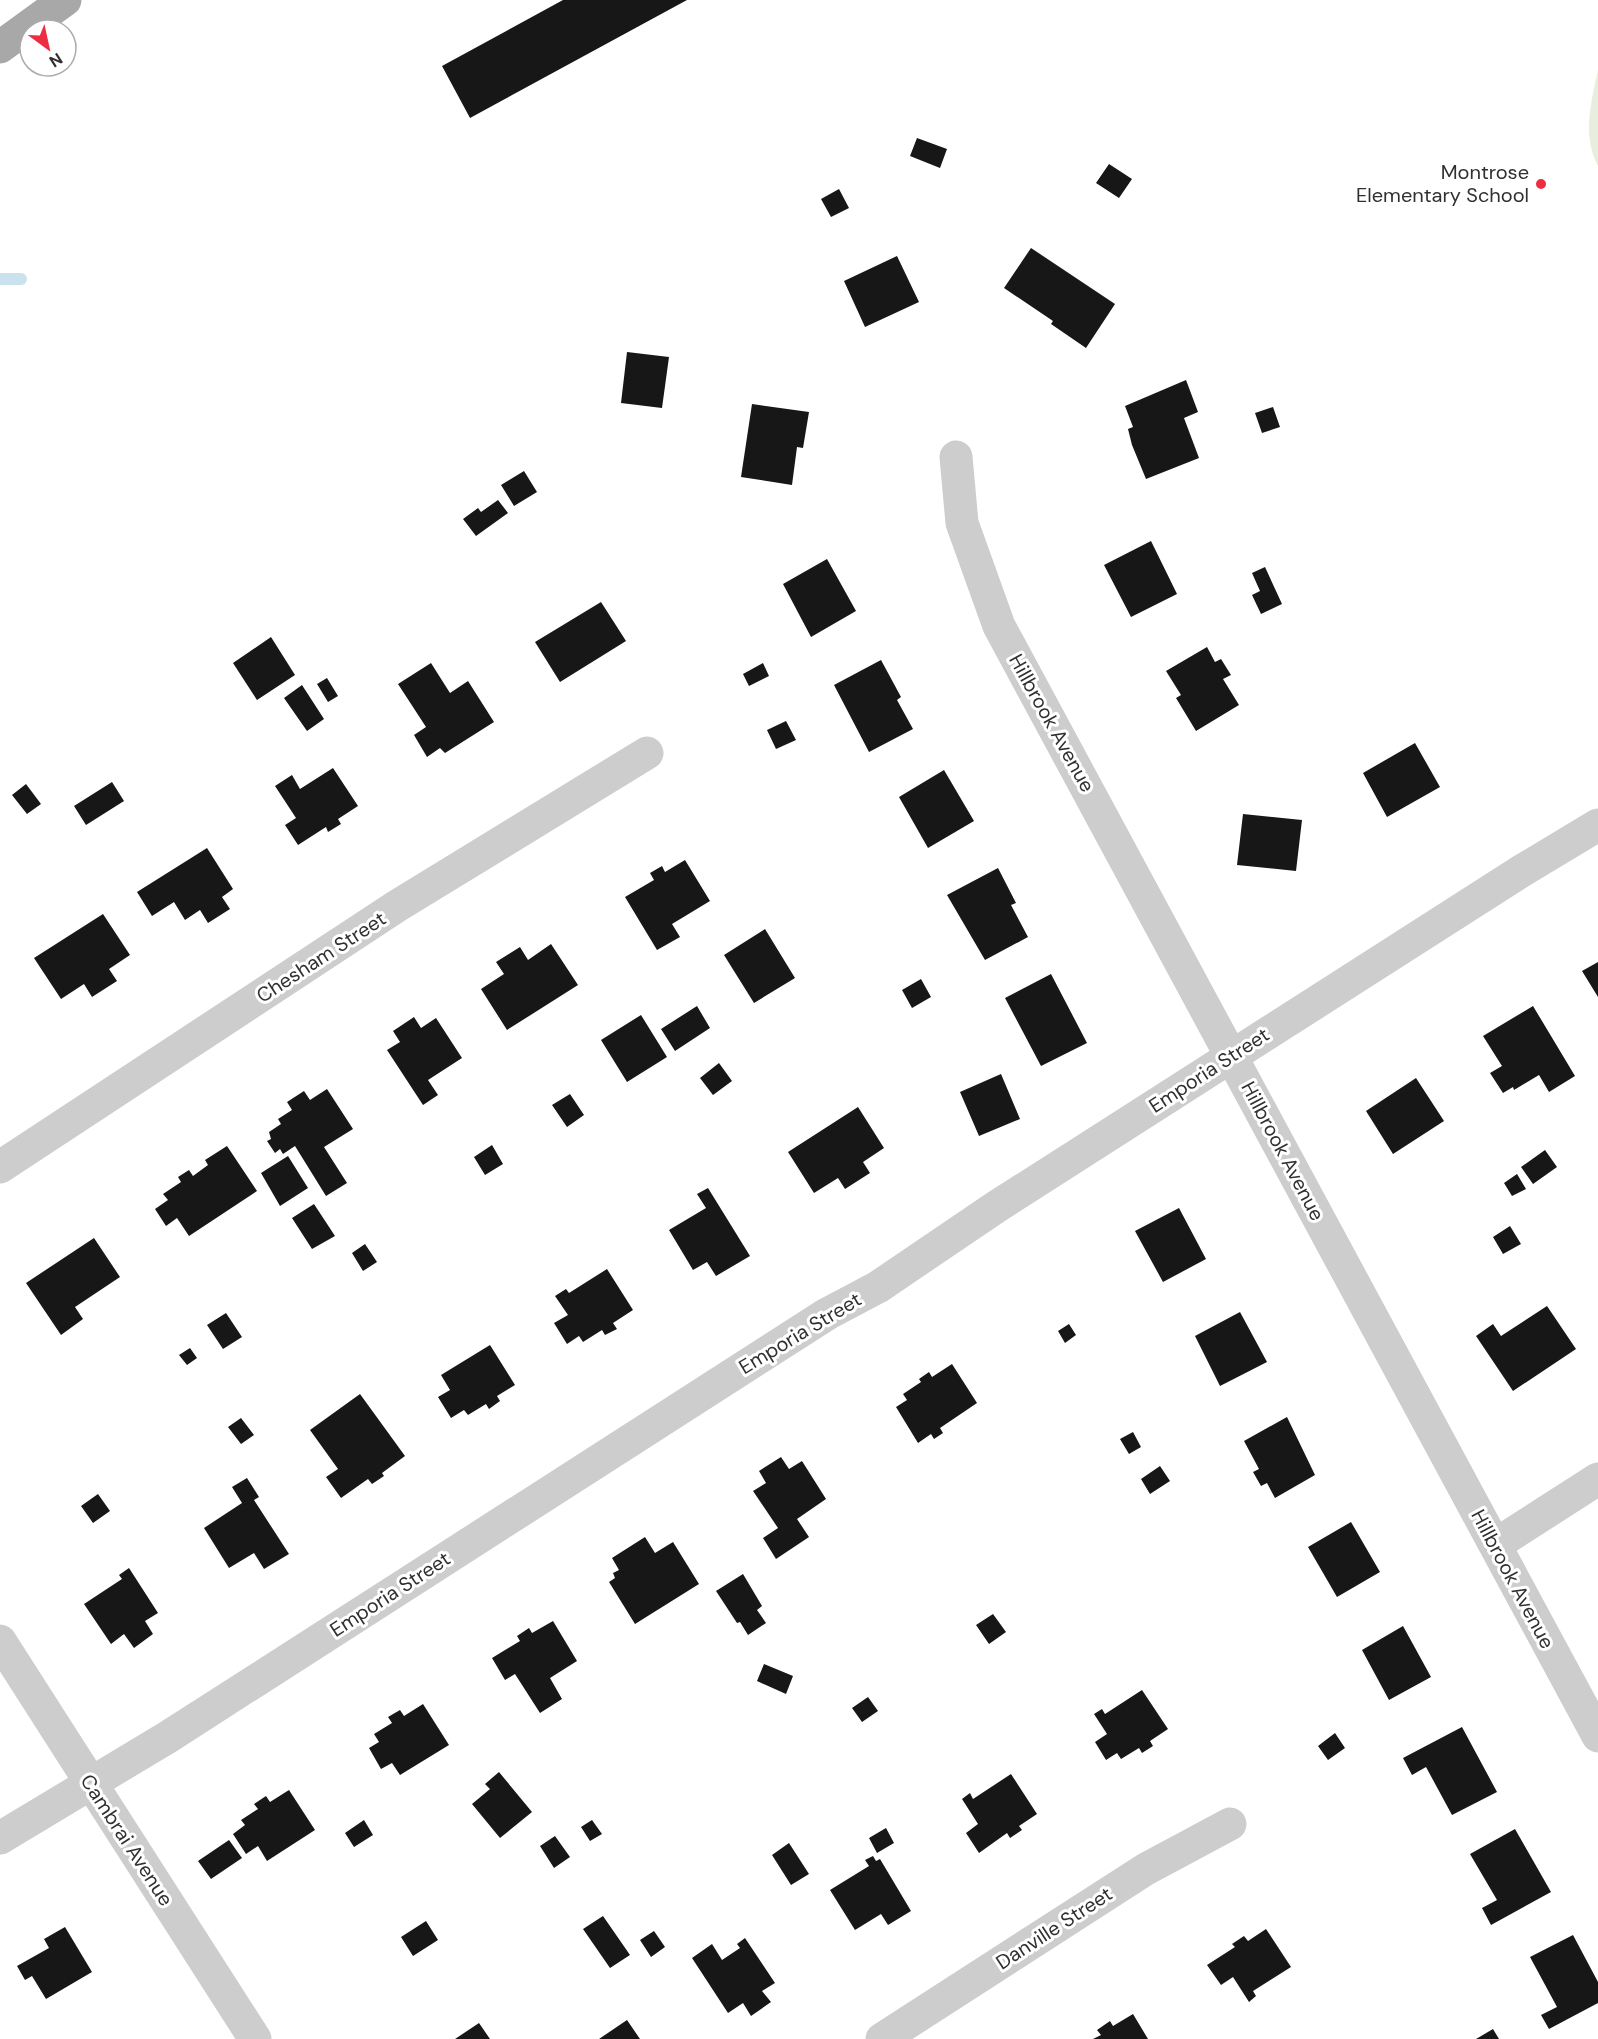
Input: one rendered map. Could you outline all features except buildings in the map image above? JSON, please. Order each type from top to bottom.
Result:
[{"type":"main road","points":[[0,47],[65,0]]},
{"type":"street","name":"Hillbrook Avenue","points":[[956,457],[962,523],[999,626],[1598,1736]]},
{"type":"street","name":"Chesham Street","points":[[0,1167],[397,906],[646,753]]},
{"type":"street","name":"Emporia Street","points":[[0,1838],[168,1737],[827,1314],[878,1287],[996,1207],[1523,870],[1598,825]]},
{"type":"street","points":[[1495,1545],[1598,1479]]},
{"type":"street","name":"Cambrai Avenue","points":[[0,1641],[255,2039]]},
{"type":"street","name":"Danville Street","points":[[882,2039],[1146,1869],[1230,1824]]},
{"type":"green space","points":[[1598,70],[1598,166],[1590,143],[1589,119]]},
{"type":"waterway","points":[[0,279],[21,279]]},
{"type":"place","name":"Montrose Elementary School","points":[[1541,184]]}]
